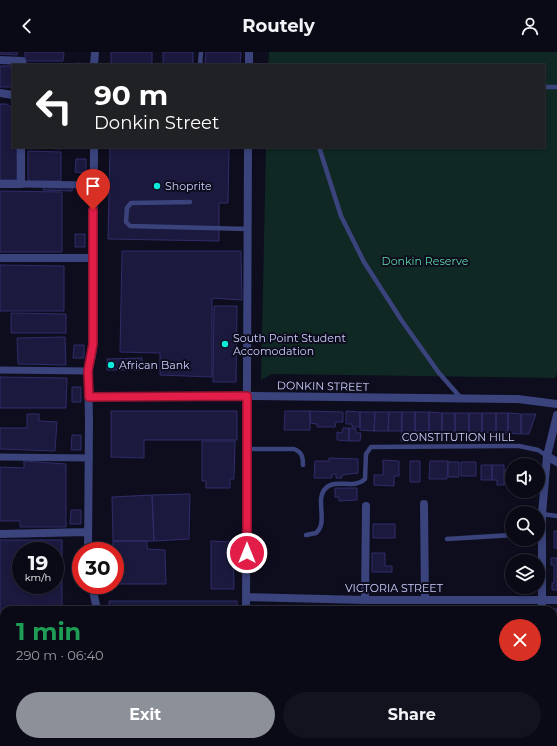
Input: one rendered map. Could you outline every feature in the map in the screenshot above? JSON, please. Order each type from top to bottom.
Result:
[{"type":"street","points":[[94,64],[95,52]]},
{"type":"street","points":[[249,52],[249,64]]},
{"type":"street","points":[[0,60],[22,61],[23,64]]},
{"type":"street","points":[[0,93],[12,94]]},
{"type":"street","points":[[21,148],[21,184]]},
{"type":"street","points":[[88,542],[88,371],[93,344],[92,258],[94,148]]},
{"type":"street","points":[[246,606],[248,148]]},
{"type":"street","points":[[0,184],[93,185]]},
{"type":"street","points":[[0,258],[92,258]]},
{"type":"street","points":[[0,370],[88,371]]},
{"type":"street","name":"DONKIN STREET","points":[[89,397],[247,396],[461,398],[518,399],[557,404]]},
{"type":"street","points":[[543,506],[547,456],[557,416]]},
{"type":"street","points":[[547,456],[557,462]]},
{"type":"street","points":[[0,457],[89,458]]},
{"type":"street","points":[[424,504],[425,599]]},
{"type":"street","points":[[365,600],[366,506]]},
{"type":"street","points":[[0,534],[88,532]]},
{"type":"street","points":[[540,546],[542,606]]},
{"type":"street","points":[[94,594],[96,606]]},
{"type":"street","name":"VICTORIA STREET","points":[[246,597],[365,600],[557,600]]},
{"type":"lane","points":[[200,64],[201,52]]},
{"type":"lane","points":[[545,87],[557,87]]},
{"type":"lane","points":[[319,148],[341,216],[364,262],[402,321],[439,373],[461,398]]},
{"type":"lane","points":[[190,202],[131,203],[127,208],[126,222],[130,226],[248,229]]},
{"type":"lane","name":"CONSTITUTION HILL","points":[[306,535],[316,533],[321,526],[322,497],[326,487],[330,484],[357,484],[364,479],[368,450],[376,446],[519,446],[538,450],[547,456]]},
{"type":"lane","points":[[247,449],[294,449],[300,452],[303,458],[303,465]]},
{"type":"lane","points":[[545,514],[557,516]]},
{"type":"lane","points":[[446,538],[505,534]]},
{"type":"green space","name":"Donkin Reserve","points":[[269,52],[557,52],[557,373],[555,378],[272,374],[261,380],[266,148],[545,148],[545,64],[268,64]]},
{"type":"building","points":[[0,52],[17,52],[17,55],[0,54]]},
{"type":"building","points":[[25,52],[64,52],[63,61],[25,61]]},
{"type":"building","points":[[111,52],[152,52],[152,64],[111,64]]},
{"type":"building","points":[[163,52],[193,52],[193,64],[163,64]]},
{"type":"building","points":[[206,52],[241,52],[240,64],[205,64]]},
{"type":"building","points":[[0,66],[12,66],[12,87],[0,87]]},
{"type":"building","points":[[0,104],[7,104],[12,108],[12,148],[17,148],[17,180],[0,180]]},
{"type":"building","points":[[110,148],[229,148],[228,203],[219,203],[219,241],[108,239]]},
{"type":"building","points":[[28,151],[61,152],[61,181],[28,181]]},
{"type":"building","points":[[76,159],[86,159],[86,173],[75,172]]},
{"type":"building","points":[[44,183],[73,185],[72,191],[43,190]]},
{"type":"building","points":[[0,191],[62,192],[62,252],[0,252]]},
{"type":"building","points":[[75,234],[85,234],[85,247],[75,247]]},
{"type":"building","points":[[122,251],[241,251],[242,300],[212,298],[212,377],[160,375],[160,353],[120,352]]},
{"type":"building","points":[[0,265],[64,266],[64,311],[0,311]]},
{"type":"building","name":"South Point Student Accomodation","points":[[214,306],[237,306],[236,382],[213,382]]},
{"type":"building","points":[[11,313],[66,314],[66,333],[11,333]]},
{"type":"building","points":[[65,337],[66,365],[18,364],[17,338]]},
{"type":"building","points":[[74,345],[84,345],[84,358],[73,358]]},
{"type":"building","points":[[142,358],[142,370],[107,370],[107,359]]},
{"type":"building","points":[[0,377],[67,378],[66,408],[0,408]]},
{"type":"building","points":[[72,387],[81,387],[81,402],[72,402]]},
{"type":"building","points":[[111,411],[237,411],[237,440],[144,440],[144,458],[111,457]]},
{"type":"building","points":[[285,411],[310,411],[310,430],[284,430]]},
{"type":"building","points":[[310,411],[343,412],[343,422],[336,422],[335,427],[317,427],[317,424],[310,423]]},
{"type":"building","points":[[346,411],[360,412],[360,427],[352,427],[352,424],[346,424]]},
{"type":"building","points":[[360,412],[375,412],[374,431],[360,430]]},
{"type":"building","points":[[375,412],[389,412],[388,431],[374,431]]},
{"type":"building","points":[[389,412],[402,412],[402,431],[388,431]]},
{"type":"building","points":[[402,412],[415,412],[415,441],[401,441]]},
{"type":"building","points":[[415,412],[429,412],[429,431],[415,431]]},
{"type":"building","points":[[429,412],[442,413],[442,432],[429,431]]},
{"type":"building","points":[[442,413],[455,413],[455,432],[442,432]]},
{"type":"building","points":[[455,413],[469,413],[469,432],[455,432]]},
{"type":"building","points":[[469,413],[482,413],[482,432],[469,432]]},
{"type":"building","points":[[482,413],[496,413],[496,433],[482,432]]},
{"type":"building","points":[[496,413],[508,413],[508,433],[496,433]]},
{"type":"building","points":[[508,413],[521,414],[521,434],[508,433]]},
{"type":"building","points":[[27,414],[39,414],[39,421],[57,422],[55,451],[0,449],[0,428],[27,428]]},
{"type":"building","points":[[521,414],[536,414],[529,434],[521,434]]},
{"type":"building","points":[[343,428],[349,428],[349,441],[337,440],[337,432],[342,433]]},
{"type":"building","points":[[349,428],[356,429],[356,433],[361,433],[360,441],[349,441]]},
{"type":"building","points":[[72,435],[81,435],[81,450],[71,450]]},
{"type":"building","points":[[202,441],[235,441],[234,479],[230,479],[230,488],[206,488],[206,481],[202,481]]},
{"type":"building","points":[[329,458],[358,459],[358,473],[342,475],[342,478],[336,478],[336,474],[332,474],[332,478],[314,478],[315,461],[329,461]]},
{"type":"building","points":[[383,460],[399,461],[399,476],[394,476],[394,486],[374,485],[374,475],[383,475]]},
{"type":"building","points":[[24,461],[66,464],[66,527],[20,527],[20,521],[0,521],[0,467],[24,468]]},
{"type":"building","points":[[410,461],[420,461],[420,482],[410,482]]},
{"type":"building","points":[[430,461],[448,461],[447,479],[429,479]]},
{"type":"building","points":[[448,462],[459,462],[459,477],[448,477]]},
{"type":"building","points":[[461,462],[476,462],[476,476],[461,476]]},
{"type":"building","points":[[481,465],[492,465],[492,480],[481,480]]},
{"type":"building","points":[[492,465],[504,465],[504,485],[497,485],[497,480],[492,480]]},
{"type":"building","points":[[335,488],[357,488],[357,500],[339,501],[339,497],[335,497]]},
{"type":"building","points":[[190,494],[189,539],[154,541],[152,495]]},
{"type":"building","points":[[152,495],[154,541],[113,541],[112,497]]},
{"type":"building","points":[[71,510],[81,510],[81,524],[70,524]]},
{"type":"building","points":[[373,524],[395,524],[395,538],[373,538]]},
{"type":"building","points":[[554,531],[557,531],[557,548],[554,548]]},
{"type":"building","points":[[0,540],[62,540],[62,542],[12,542],[12,594],[62,594],[62,606],[0,606]]},
{"type":"building","points":[[147,541],[147,549],[165,550],[166,584],[124,584],[124,542],[113,542]]},
{"type":"building","points":[[211,541],[233,542],[234,589],[211,589]]},
{"type":"building","points":[[372,553],[385,553],[385,566],[392,566],[392,572],[372,572]]},
{"type":"building","points":[[551,558],[557,558],[557,590],[552,590],[552,583],[554,583],[554,565],[551,565]]},
{"type":"building","points":[[109,601],[237,601],[237,606],[109,606]]},
{"type":"place","name":"Shoprite","points":[[157,186]]},
{"type":"place","name":"South Point Student Accomodation","points":[[225,344]]},
{"type":"place","name":"African Bank","points":[[111,365]]},
{"type":"route","points":[[93,210],[93,344],[92,356],[88,371],[89,397],[247,396],[247,553]]}]
